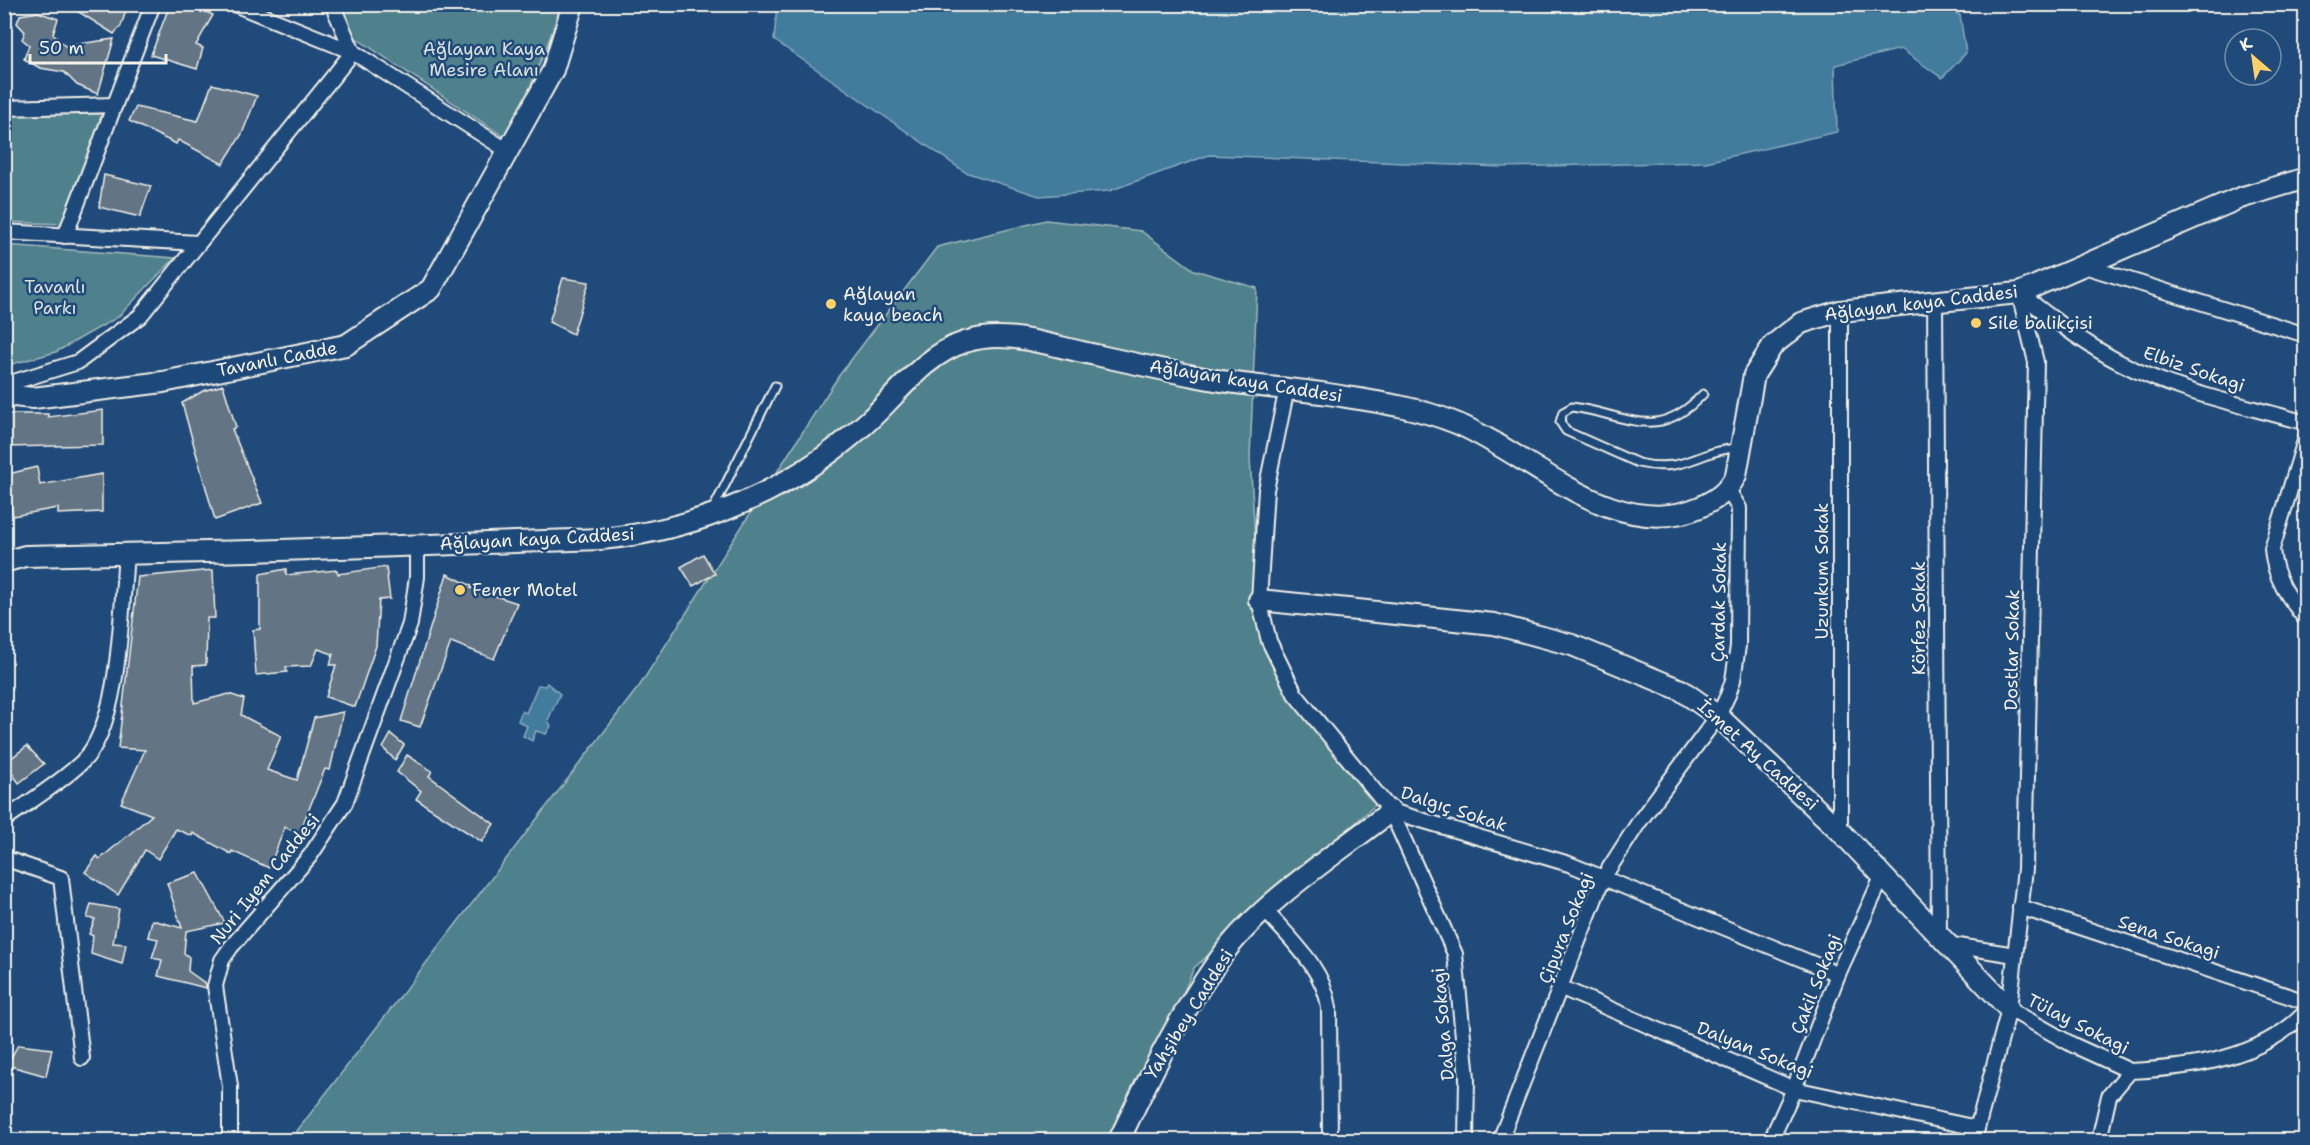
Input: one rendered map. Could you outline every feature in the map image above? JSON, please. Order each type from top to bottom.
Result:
[{"type":"street","points":[[65,236],[153,4]]},
{"type":"street","points":[[234,4],[353,52],[508,151]]},
{"type":"street","points":[[332,4],[353,52]]},
{"type":"street","name":"Tavanlı Cadde","points":[[4,395],[33,398],[163,382],[346,345],[431,289],[553,70],[573,4]]},
{"type":"street","points":[[4,385],[78,362],[140,316],[353,52]]},
{"type":"street","points":[[4,108],[115,105]]},
{"type":"street","name":"Ağlayan kaya Caddesi","points":[[4,562],[25,556],[417,545],[639,535],[674,528],[776,488],[809,469],[862,427],[926,363],[947,349],[967,341],[1007,337],[1208,379],[1396,404],[1429,413],[1478,434],[1599,503],[1623,513],[1646,517],[1689,512],[1728,490],[1736,475],[1754,375],[1773,345],[1801,323],[1840,311],[2019,293],[2240,198],[2306,178]]},
{"type":"street","points":[[4,232],[198,243]]},
{"type":"street","points":[[2081,265],[2306,335]]},
{"type":"street","name":"Elbiz Sokagi","points":[[2019,293],[2080,339],[2122,363],[2170,384],[2306,423]]},
{"type":"street","name":"Dostlar Sokak","points":[[1976,1134],[2009,1009],[2025,869],[2036,362],[2019,293]]},
{"type":"street","name":"Körfez Sokak","points":[[1935,300],[1942,940]]},
{"type":"street","name":"Uzunkum Sokak","points":[[1839,831],[1840,311]]},
{"type":"street","name":"Dalgıç Sokak","points":[[1287,388],[1266,490],[1259,600],[1269,641],[1295,694],[1391,811],[1569,864],[1838,974]]},
{"type":"street","points":[[2306,437],[2272,549],[2273,561],[2282,588],[2306,620]]},
{"type":"street","name":"Çardak Sokak","points":[[1718,716],[1733,680],[1738,646],[1738,508],[1728,490]]},
{"type":"street","name":"Nuri Iyem Caddesi","points":[[230,1140],[230,1086],[215,986],[217,973],[231,948],[310,856],[345,803],[410,624],[417,577],[417,545]]},
{"type":"street","points":[[4,820],[82,763],[100,738],[111,706],[126,554]]},
{"type":"street","name":"İsmet Ay Caddesi","points":[[1259,600],[1467,620],[1536,633],[1681,690],[1718,716],[1839,831],[2009,1009]]},
{"type":"street","name":"Çipura Sokagi","points":[[1500,1140],[1604,878],[1639,822],[1718,716]]},
{"type":"street","name":"Yahşibey Caddesi","points":[[1119,1140],[1158,1059],[1224,952],[1265,909],[1391,811]]},
{"type":"street","name":"Dalga Sokagi","points":[[1391,811],[1455,954],[1467,1077],[1466,1140]]},
{"type":"street","points":[[4,858],[61,878],[82,1058]]},
{"type":"street","name":"Çakil Sokagi","points":[[1771,1140],[1794,1089],[1838,974],[1883,875]]},
{"type":"street","name":"Sena Sokagi","points":[[2020,907],[2306,1002]]},
{"type":"street","points":[[1265,909],[1314,968],[1325,989],[1329,1008],[1330,1140]]},
{"type":"street","points":[[1942,940],[2015,955]]},
{"type":"street","name":"Dalyan Sokagi","points":[[1562,988],[1794,1089],[1976,1134]]},
{"type":"street","name":"Tülay Sokagi","points":[[2009,1009],[2073,1044],[2130,1071]]},
{"type":"street","points":[[2098,1140],[2109,1096],[2130,1071],[2183,1068],[2240,1054],[2289,1029],[2306,1012]]},
{"type":"lane","points":[[710,515],[775,386]]},
{"type":"lane","points":[[1703,394],[1684,412],[1649,425],[1572,407],[1563,412],[1560,422],[1566,430],[1638,463],[1650,466],[1684,464],[1715,453],[1741,448]]},
{"type":"green space","name":"Ağlayan Kaya Mesire Alanı","points":[[341,5],[563,5],[511,135],[503,136],[347,32]]},
{"type":"green space","points":[[5,114],[102,114],[65,224],[5,222]]},
{"type":"green space","points":[[1046,220],[1141,231],[1194,270],[1257,288],[1250,458],[1259,600],[1282,670],[1382,799],[1194,968],[1120,1140],[290,1140],[640,685],[838,377],[937,247]]},
{"type":"green space","name":"Tavanlı Parkı","points":[[5,245],[175,258],[118,317],[56,352],[5,366]]},
{"type":"water","points":[[1936,4],[1960,15],[1966,53],[1942,78],[1901,49],[1835,65],[1837,132],[1706,162],[1502,167],[1209,155],[1109,191],[1039,196],[965,172],[774,40],[777,5]]},
{"type":"water","points":[[547,683],[560,694],[548,720],[551,726],[546,734],[536,731],[532,741],[523,736],[527,726],[518,721],[522,711],[526,713],[538,685],[545,686]]},
{"type":"building","points":[[66,4],[128,4],[121,26],[114,34]]},
{"type":"building","points":[[170,4],[189,4],[213,15],[196,45],[203,48],[197,69],[151,55]]},
{"type":"building","points":[[38,12],[58,19],[53,34],[65,46],[114,39],[98,94],[77,85],[64,72],[40,68],[24,59],[29,45],[22,39],[25,32],[17,23],[20,15]]},
{"type":"building","points":[[212,84],[257,96],[242,134],[223,164],[178,140],[176,144],[129,121],[136,107],[198,121]]},
{"type":"building","points":[[104,175],[151,186],[140,217],[99,207]]},
{"type":"building","points":[[563,278],[589,282],[573,334],[549,322]]},
{"type":"building","points":[[223,385],[236,427],[232,429],[262,503],[215,520],[182,403],[203,391]]},
{"type":"building","points":[[103,410],[103,445],[4,447],[4,414],[48,414],[48,417]]},
{"type":"building","points":[[37,467],[40,485],[102,474],[102,512],[58,514],[58,508],[13,516],[4,475]]},
{"type":"building","points":[[703,554],[715,574],[693,586],[681,567]]},
{"type":"building","points":[[386,567],[390,599],[379,600],[376,646],[355,707],[326,697],[336,665],[330,665],[333,654],[318,649],[311,666],[286,667],[287,672],[256,675],[253,630],[260,629],[260,574],[286,569],[286,575],[337,570],[338,574]]},
{"type":"building","points":[[213,570],[215,618],[207,618],[206,665],[193,666],[194,703],[229,694],[244,699],[241,715],[281,736],[267,770],[297,780],[314,718],[343,712],[330,770],[325,769],[299,834],[285,827],[269,868],[232,851],[231,854],[193,833],[192,836],[176,829],[158,859],[145,850],[118,895],[85,872],[97,856],[100,859],[152,815],[121,803],[145,750],[118,748],[138,577]]},
{"type":"building","points":[[447,574],[472,586],[471,588],[517,603],[494,659],[451,642],[420,727],[401,721]]},
{"type":"building","points":[[391,734],[404,745],[395,760],[383,748]]},
{"type":"building","points":[[27,746],[44,764],[19,783],[5,763]]},
{"type":"building","points":[[407,755],[432,771],[429,776],[494,824],[482,842],[416,799],[421,791],[397,772]]},
{"type":"building","points":[[198,873],[225,923],[186,931],[184,953],[189,957],[188,971],[206,984],[206,988],[158,976],[162,960],[152,958],[158,939],[148,937],[152,920],[182,928],[167,883]]},
{"type":"building","points":[[91,904],[119,909],[113,943],[126,944],[122,964],[91,954],[93,936],[89,934],[95,919],[87,918]]},
{"type":"building","points":[[18,1045],[52,1049],[46,1076],[7,1065]]},
{"type":"place","name":"Ağlayan kaya beach","points":[[831,304]]},
{"type":"place","name":"Sile balikçisi","points":[[1976,323]]},
{"type":"place","name":"Fener Motel","points":[[460,590]]}]
